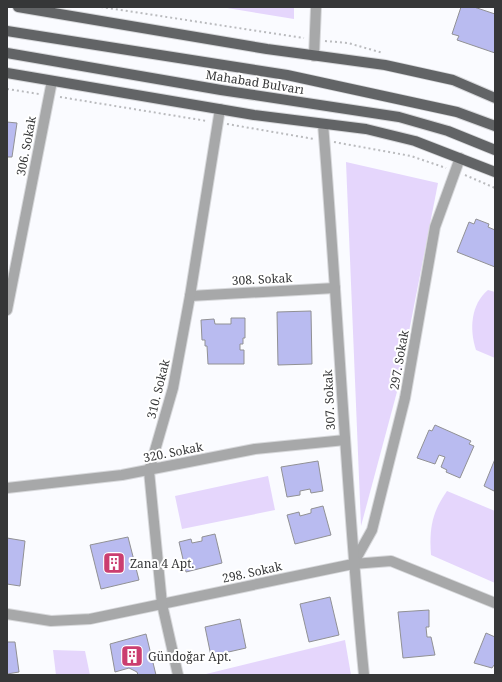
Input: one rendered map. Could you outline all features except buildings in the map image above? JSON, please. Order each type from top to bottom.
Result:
[{"type":"main road","points":[[18,7],[314,56],[386,65],[453,80],[495,98]]},
{"type":"main road","name":"Mahabad Bulvarı","points":[[7,31],[288,75],[457,112],[495,126]]},
{"type":"main road","name":"Mahabad Bulvarı","points":[[7,53],[221,90],[399,116],[448,131],[495,150]]},
{"type":"main road","points":[[7,73],[220,109],[366,130],[415,141],[495,172]]},
{"type":"street","points":[[314,56],[316,7]]},
{"type":"street","name":"306. Sokak","points":[[7,310],[52,80]]},
{"type":"street","name":"310. Sokak","points":[[178,675],[162,604],[149,471],[173,388],[190,296],[220,109]]},
{"type":"street","name":"307. Sokak","points":[[323,124],[353,564],[364,675]]},
{"type":"street","name":"297. Sokak","points":[[353,564],[372,530],[406,398],[435,227],[460,158]]},
{"type":"street","name":"308. Sokak","points":[[190,296],[335,288]]},
{"type":"street","name":"320. Sokak","points":[[7,488],[149,471],[255,449],[345,440]]},
{"type":"street","name":"298. Sokak","points":[[7,614],[51,621],[90,619],[353,564],[391,561],[495,603]]},
{"type":"path","points":[[101,7],[314,40],[348,43],[384,53]]},
{"type":"path","points":[[7,89],[411,156],[455,171],[495,188]]},
{"type":"shaded area","points":[[221,7],[294,7],[294,19]]},
{"type":"shaded area","points":[[346,162],[438,183],[398,388],[361,526]]},
{"type":"shaded area","points":[[488,290],[495,292],[495,358],[476,350],[472,325],[478,302]]},
{"type":"shaded area","points":[[268,476],[275,510],[182,529],[175,496]]},
{"type":"shaded area","points":[[447,491],[495,511],[495,583],[431,555],[431,529],[433,521],[438,506]]},
{"type":"shaded area","points":[[345,640],[351,675],[202,675]]},
{"type":"shaded area","points":[[53,650],[85,651],[90,675],[56,675]]},
{"type":"place","name":"Zana 4 Apt.","points":[[114,563]]},
{"type":"place","name":"Gündoğar Apt.","points":[[132,656]]}]
